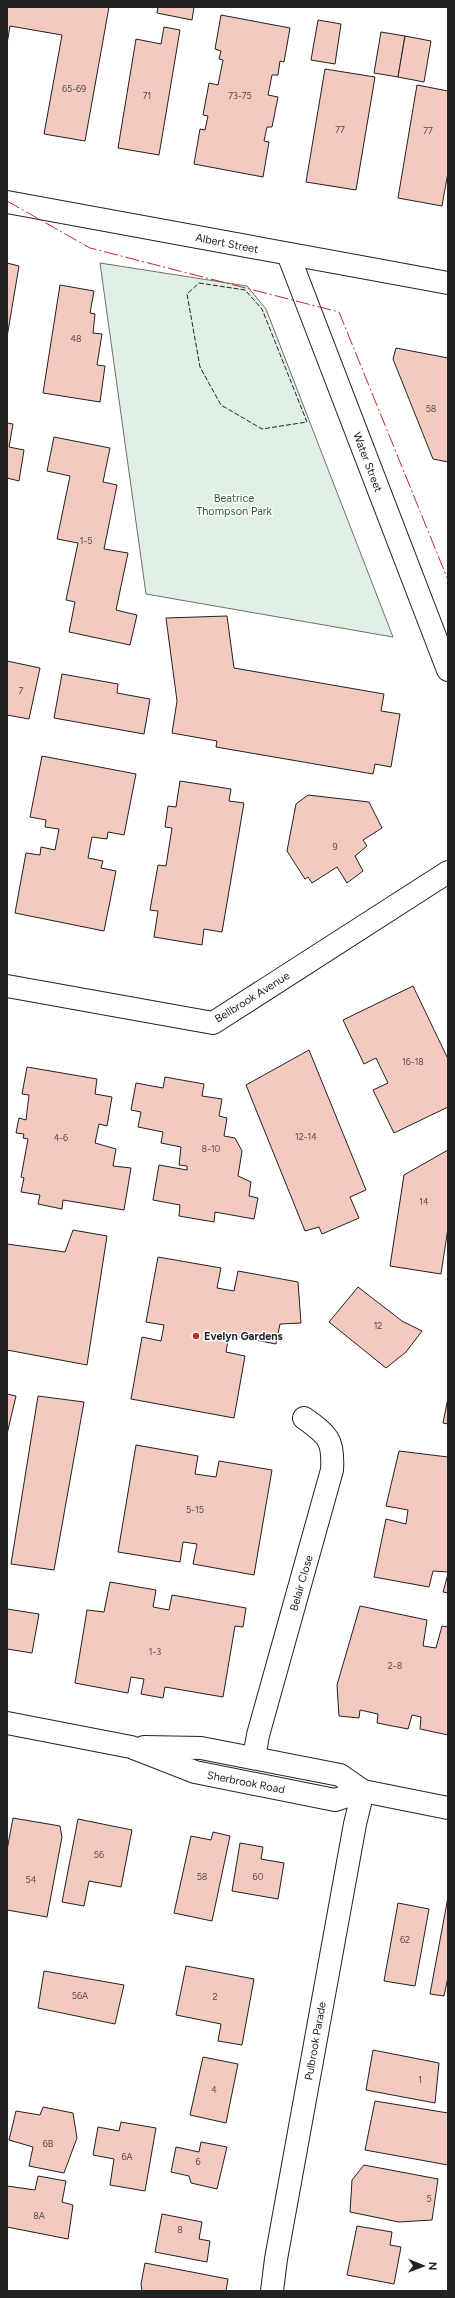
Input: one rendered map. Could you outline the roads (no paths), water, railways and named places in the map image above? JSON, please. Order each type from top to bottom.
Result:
[{"type":"street","name":"Albert Street","points":[[7,202],[448,284]]},
{"type":"street","name":"Water Street","points":[[288,254],[448,670]]},
{"type":"street","name":"Bellbrook Avenue","points":[[7,986],[213,1023],[448,872]]},
{"type":"street","name":"Belair Close","points":[[254,1758],[258,1735],[332,1470],[334,1452],[326,1433],[304,1418]]},
{"type":"street","name":"Sherbrook Road","points":[[7,1723],[131,1747],[201,1748],[254,1758],[340,1775],[363,1791],[448,1808]]},
{"type":"street","name":"Sherbrook Road","points":[[131,1747],[195,1772],[335,1800],[363,1791]]},
{"type":"street","name":"Pulbrook Parade","points":[[272,2291],[280,2235],[355,1824],[363,1791]]},
{"type":"place","name":"Evelyn Gardens","points":[[196,1336]]},
{"type":"park label","name":"Beatrice Thompson Park","points":[[234,504]]}]
